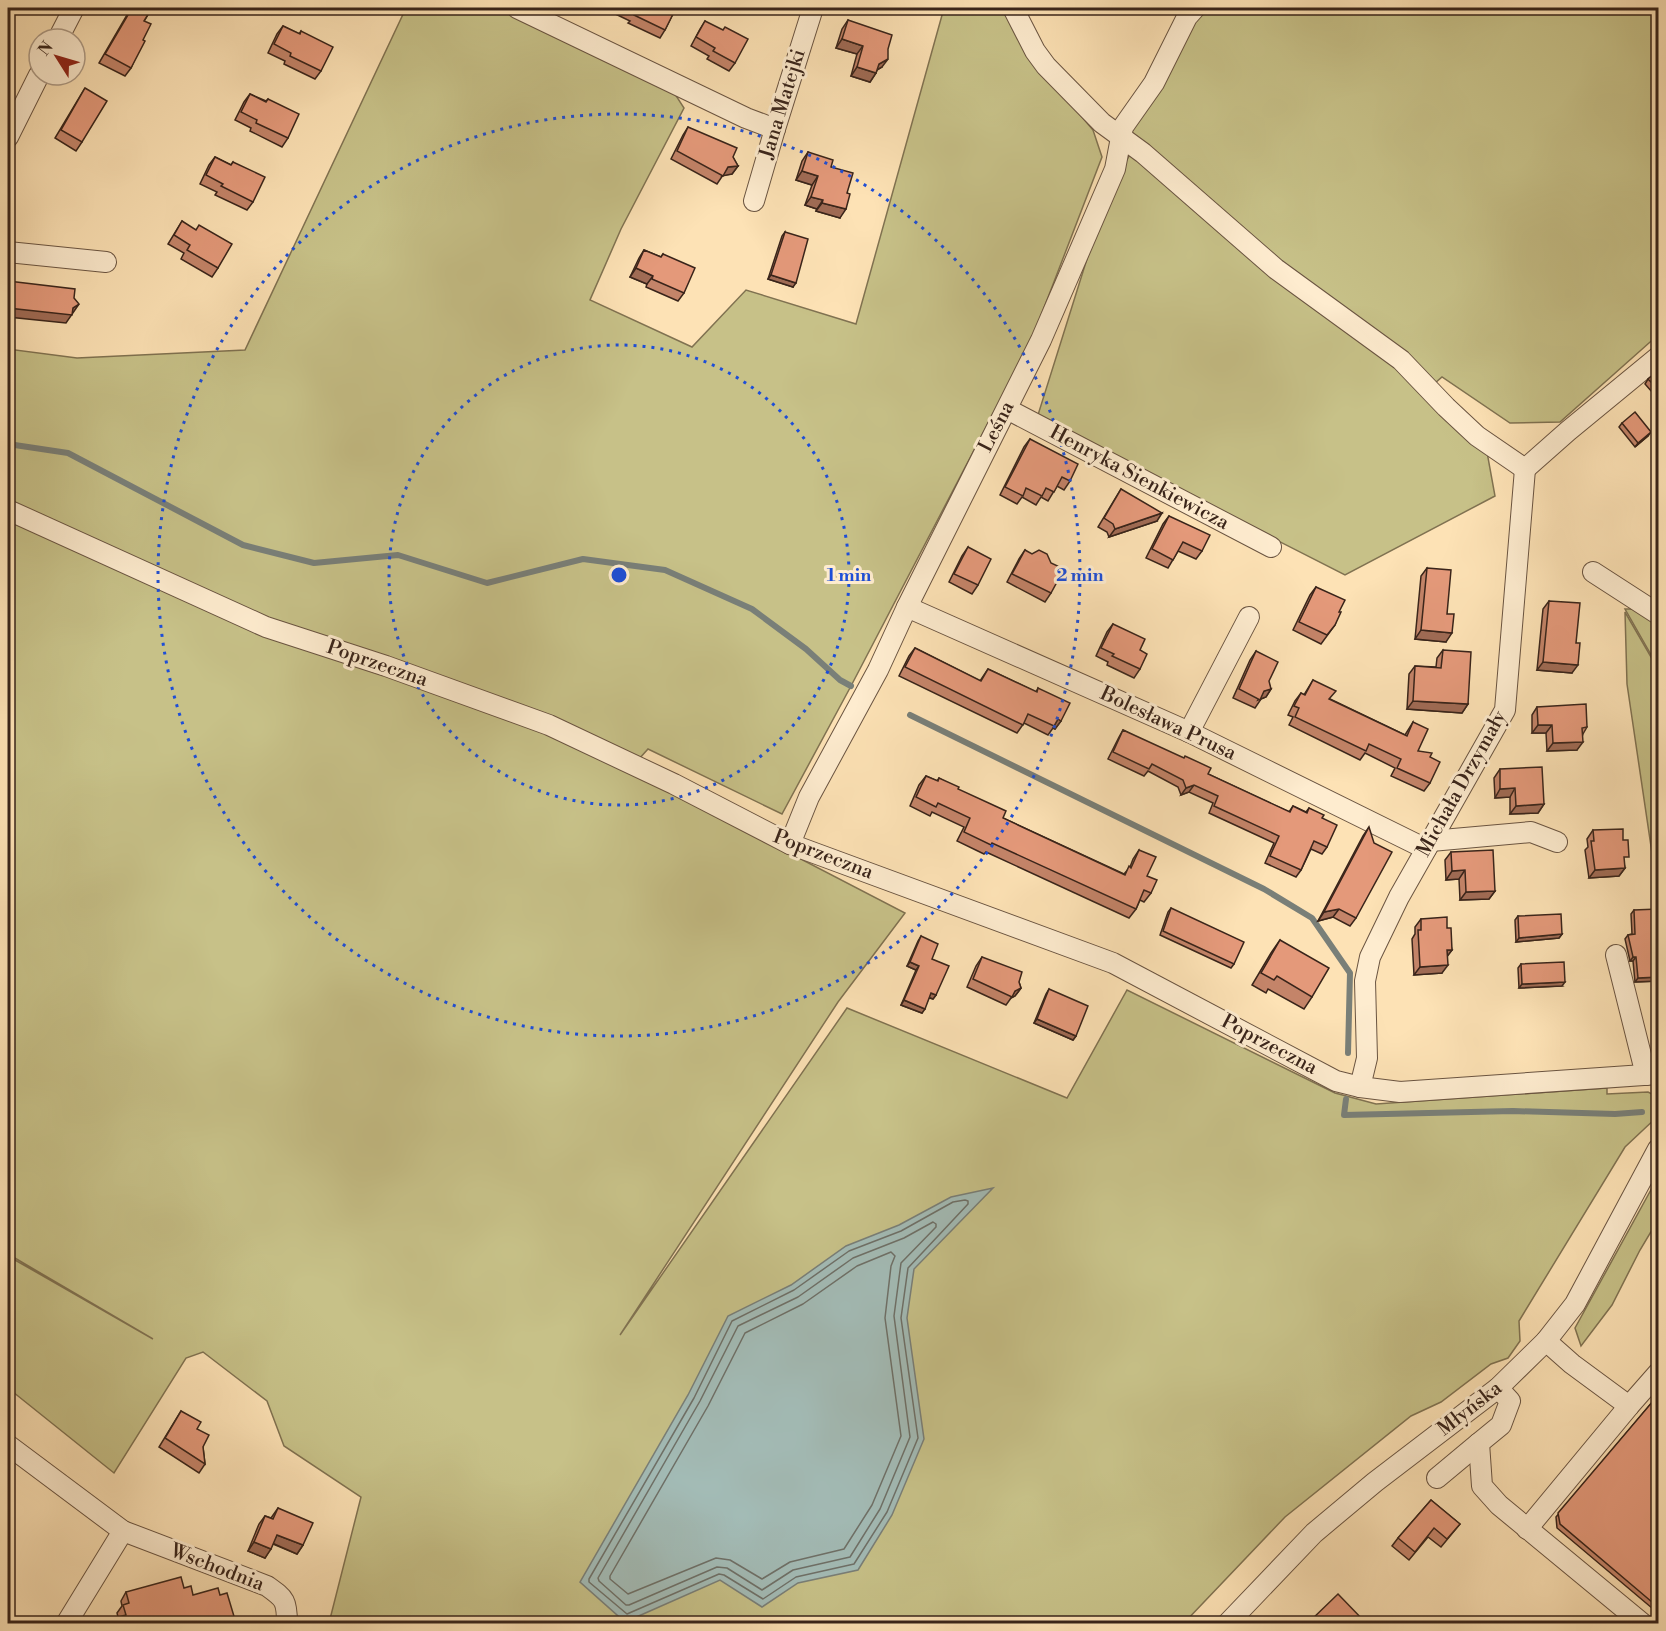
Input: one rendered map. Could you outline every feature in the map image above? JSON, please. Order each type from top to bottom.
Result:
[{"type":"street","points":[[64,27],[74,8]]},
{"type":"street","points":[[517,8],[746,118],[774,129]]},
{"type":"street","name":"Jana Matejki","points":[[754,201],[774,129],[813,8]]},
{"type":"street","points":[[1013,8],[1035,51],[1046,66],[1102,123],[1143,153],[1276,269],[1401,360],[1477,436],[1525,469],[1568,430],[1659,357]]},
{"type":"street","name":"Leśna","points":[[790,844],[809,797],[878,670],[907,606],[1041,340],[1115,168],[1124,127],[1155,83],[1187,17],[1195,8]]},
{"type":"street","points":[[8,137],[33,87]]},
{"type":"street","points":[[8,252],[106,262]]},
{"type":"street","name":"Henryka Sienkiewicza","points":[[1007,409],[1270,547]]},
{"type":"street","name":"Michała Drzymały","points":[[1360,1087],[1367,1058],[1365,981],[1370,957],[1399,897],[1505,710],[1525,469]]},
{"type":"street","name":"Poprzeczna","points":[[8,510],[266,627],[386,666],[549,725],[674,784],[790,844],[1113,963],[1336,1081],[1360,1087],[1400,1092],[1652,1075]]},
{"type":"street","points":[[1593,572],[1659,614]]},
{"type":"street","name":"Bolesława Prusa","points":[[907,606],[1189,732],[1429,845]]},
{"type":"street","points":[[1189,732],[1249,617]]},
{"type":"street","points":[[1429,845],[1532,832],[1557,842]]},
{"type":"street","points":[[1616,955],[1652,1075]]},
{"type":"street","name":"Młyńska","points":[[1227,1623],[1314,1533],[1375,1482],[1498,1388],[1546,1341],[1575,1304],[1659,1149]]},
{"type":"street","points":[[1546,1341],[1572,1364],[1629,1406]]},
{"type":"street","points":[[1527,1529],[1659,1373]]},
{"type":"street","points":[[1437,1478],[1501,1425],[1510,1401],[1498,1388]]},
{"type":"street","points":[[1479,1443],[1482,1485],[1499,1505],[1643,1623]]},
{"type":"street","name":"Wschodnia","points":[[8,1445],[123,1531],[267,1586],[285,1599],[287,1623]]},
{"type":"street","points":[[66,1623],[123,1531]]},
{"type":"shaded area","points":[[406,8],[498,8],[675,94],[684,108],[621,229],[590,300],[692,347],[746,290],[856,324],[944,8],[1004,8],[1055,85],[1093,130],[1102,157],[1032,339],[782,814],[648,749],[629,770],[905,913],[838,1002],[620,1335],[847,1008],[1067,1098],[1127,990],[1335,1093],[1376,1104],[1607,1088],[1607,1094],[1648,1092],[1658,1097],[1658,1116],[1625,1147],[1519,1321],[1520,1341],[1508,1358],[1491,1364],[1441,1402],[1411,1416],[1285,1517],[1184,1623],[329,1623],[361,1497],[284,1446],[267,1401],[203,1352],[186,1358],[114,1473],[8,1388],[8,1256],[153,1339],[8,1254],[8,349],[77,358],[245,350]]},
{"type":"shaded area","points":[[1198,8],[1658,8],[1658,335],[1560,422],[1510,423],[1442,377],[1426,391],[1487,452],[1495,496],[1345,575],[1037,418],[1108,192],[1139,139],[1122,129]]},
{"type":"shaded area","points":[[1625,609],[1632,609],[1658,618],[1658,667]]},
{"type":"shaded area","points":[[1625,612],[1658,669],[1657,887],[1627,684]]},
{"type":"shaded area","points":[[1658,1177],[1658,1220],[1612,1305],[1581,1346],[1575,1328]]},
{"type":"water","points":[[993,1188],[914,1269],[907,1318],[924,1439],[892,1515],[858,1570],[798,1583],[762,1607],[720,1580],[625,1622],[580,1582],[688,1395],[728,1316],[791,1285],[846,1246],[899,1225],[951,1197]]},
{"type":"building","points":[[132,8],[152,8],[144,21],[151,24],[131,68],[105,54]]},
{"type":"building","points":[[626,8],[676,8],[665,30],[634,15],[635,12]]},
{"type":"building","points":[[848,20],[892,35],[888,59],[879,64],[876,73],[857,67],[863,46],[842,39]]},
{"type":"building","points":[[705,21],[723,30],[725,27],[748,39],[735,63],[713,51],[715,48],[696,37]]},
{"type":"building","points":[[283,26],[300,34],[301,31],[333,47],[321,71],[290,56],[291,53],[274,44]]},
{"type":"building","points":[[85,88],[107,101],[82,142],[61,130]]},
{"type":"building","points":[[250,94],[266,102],[268,99],[299,114],[288,138],[256,123],[257,120],[241,112]]},
{"type":"building","points":[[688,127],[737,148],[733,157],[738,166],[728,167],[723,176],[677,151]]},
{"type":"building","points":[[808,152],[833,160],[831,167],[853,173],[847,193],[850,194],[846,209],[822,203],[823,200],[811,197],[818,176],[802,171]]},
{"type":"building","points":[[215,157],[231,165],[233,162],[265,177],[253,202],[221,186],[223,184],[206,175]]},
{"type":"building","points":[[182,221],[196,230],[199,225],[232,244],[218,268],[187,250],[190,245],[174,235]]},
{"type":"building","points":[[785,232],[808,239],[796,283],[771,275]]},
{"type":"building","points":[[644,250],[661,257],[663,254],[695,268],[684,293],[652,279],[653,276],[636,268]]},
{"type":"building","points":[[8,281],[75,289],[74,298],[79,304],[73,308],[72,315],[8,308]]},
{"type":"building","points":[[1659,370],[1659,390],[1648,379]]},
{"type":"building","points":[[1635,412],[1651,432],[1638,443],[1622,423]]},
{"type":"building","points":[[1030,439],[1078,464],[1070,481],[1062,477],[1054,492],[1046,488],[1042,496],[1026,488],[1023,496],[1005,487]]},
{"type":"building","points":[[1121,489],[1162,513],[1115,529],[1113,524],[1104,518]]},
{"type":"building","points":[[1169,516],[1210,535],[1202,551],[1183,542],[1173,560],[1152,549]]},
{"type":"building","points":[[968,547],[991,559],[978,585],[954,574]]},
{"type":"building","points":[[1025,550],[1032,554],[1039,550],[1047,554],[1051,563],[1064,569],[1051,593],[1012,574]]},
{"type":"building","points":[[1427,568],[1451,570],[1447,614],[1454,614],[1452,633],[1421,630]]},
{"type":"building","points":[[1316,587],[1345,600],[1335,625],[1327,635],[1299,622]]},
{"type":"building","points":[[1549,601],[1580,603],[1576,643],[1580,643],[1578,665],[1543,662]]},
{"type":"building","points":[[1113,624],[1145,639],[1140,650],[1147,654],[1140,669],[1112,656],[1114,654],[1101,648]]},
{"type":"building","points":[[915,648],[981,681],[988,669],[1037,692],[1038,688],[1070,703],[1061,721],[1058,719],[1054,726],[1028,714],[1023,725],[905,667]]},
{"type":"building","points":[[1443,650],[1471,652],[1468,704],[1413,701],[1415,666],[1441,668]]},
{"type":"building","points":[[1256,651],[1278,662],[1269,681],[1271,689],[1264,691],[1260,700],[1239,689]]},
{"type":"building","points":[[1313,680],[1336,691],[1329,699],[1407,736],[1413,722],[1428,729],[1418,751],[1432,753],[1430,757],[1440,762],[1430,783],[1397,768],[1401,759],[1369,744],[1366,751],[1295,717],[1299,708],[1294,706],[1301,693],[1305,695]]},
{"type":"building","points":[[1586,704],[1587,727],[1582,728],[1583,742],[1553,743],[1552,725],[1538,725],[1537,707]]},
{"type":"building","points":[[1123,730],[1211,768],[1208,774],[1290,812],[1293,806],[1307,813],[1309,808],[1324,815],[1322,818],[1337,825],[1327,847],[1314,841],[1301,870],[1270,856],[1279,836],[1214,806],[1218,796],[1194,785],[1186,788],[1183,780],[1152,764],[1149,769],[1113,752]]},
{"type":"building","points":[[1542,767],[1544,804],[1516,806],[1515,788],[1500,789],[1500,769]]},
{"type":"building","points":[[926,776],[938,781],[939,778],[959,787],[958,789],[1006,811],[1003,818],[1125,875],[1129,866],[1131,868],[1139,850],[1156,857],[1147,876],[1157,880],[1151,893],[1144,890],[1136,909],[964,832],[970,818],[938,803],[936,807],[916,797]]},
{"type":"building","points":[[1369,827],[1374,843],[1392,852],[1356,918],[1339,909],[1324,912]]},
{"type":"building","points":[[1623,829],[1623,840],[1628,840],[1629,857],[1624,857],[1625,868],[1595,870],[1591,841],[1594,841],[1593,830]]},
{"type":"building","points":[[1493,850],[1495,891],[1466,892],[1465,870],[1452,871],[1451,852]]},
{"type":"building","points":[[1171,908],[1244,942],[1234,964],[1163,931]]},
{"type":"building","points":[[1658,909],[1659,977],[1638,978],[1636,957],[1633,957],[1628,935],[1635,934],[1634,910]]},
{"type":"building","points":[[1561,914],[1562,934],[1519,938],[1518,916]]},
{"type":"building","points":[[1447,917],[1447,928],[1451,928],[1452,950],[1447,950],[1448,965],[1420,967],[1418,930],[1421,930],[1421,919]]},
{"type":"building","points":[[921,936],[938,944],[932,959],[949,966],[936,995],[931,993],[925,1009],[904,1000],[919,966],[910,962]]},
{"type":"building","points":[[1280,940],[1329,968],[1312,997],[1277,976],[1274,980],[1261,973]]},
{"type":"building","points":[[982,957],[1022,972],[1019,982],[1021,988],[1015,991],[1012,997],[973,979]]},
{"type":"building","points":[[1564,962],[1565,982],[1522,984],[1521,964]]},
{"type":"building","points":[[1049,989],[1088,1006],[1076,1036],[1037,1019]]},
{"type":"building","points":[[1659,1394],[1659,1608],[1560,1524],[1558,1513]]},
{"type":"building","points":[[181,1411],[201,1422],[197,1429],[209,1435],[203,1447],[205,1464],[165,1438]]},
{"type":"building","points":[[1431,1500],[1460,1524],[1447,1539],[1434,1528],[1415,1552],[1398,1538]]},
{"type":"building","points":[[278,1508],[313,1523],[303,1545],[277,1535],[271,1549],[254,1542],[265,1516],[273,1519]]},
{"type":"building","points":[[181,1577],[184,1588],[191,1586],[193,1595],[218,1588],[220,1595],[227,1593],[236,1623],[201,1623],[199,1618],[182,1623],[100,1622],[126,1615],[123,1605],[129,1603],[126,1592]]},
{"type":"building","points":[[1338,1594],[1366,1623],[1308,1623]]},
{"type":"building","points":[[1385,1618],[1390,1623],[1379,1623]]},
{"type":"waterway","points":[[8,444],[68,453],[243,545],[314,563],[398,555],[487,583],[583,559],[665,570],[752,609],[806,649],[840,680],[851,686]]},
{"type":"waterway","points":[[910,715],[1264,889],[1312,918],[1350,973],[1348,1053]]},
{"type":"waterway","points":[[1346,1099],[1344,1115],[1513,1111],[1615,1114],[1642,1112]]}]
